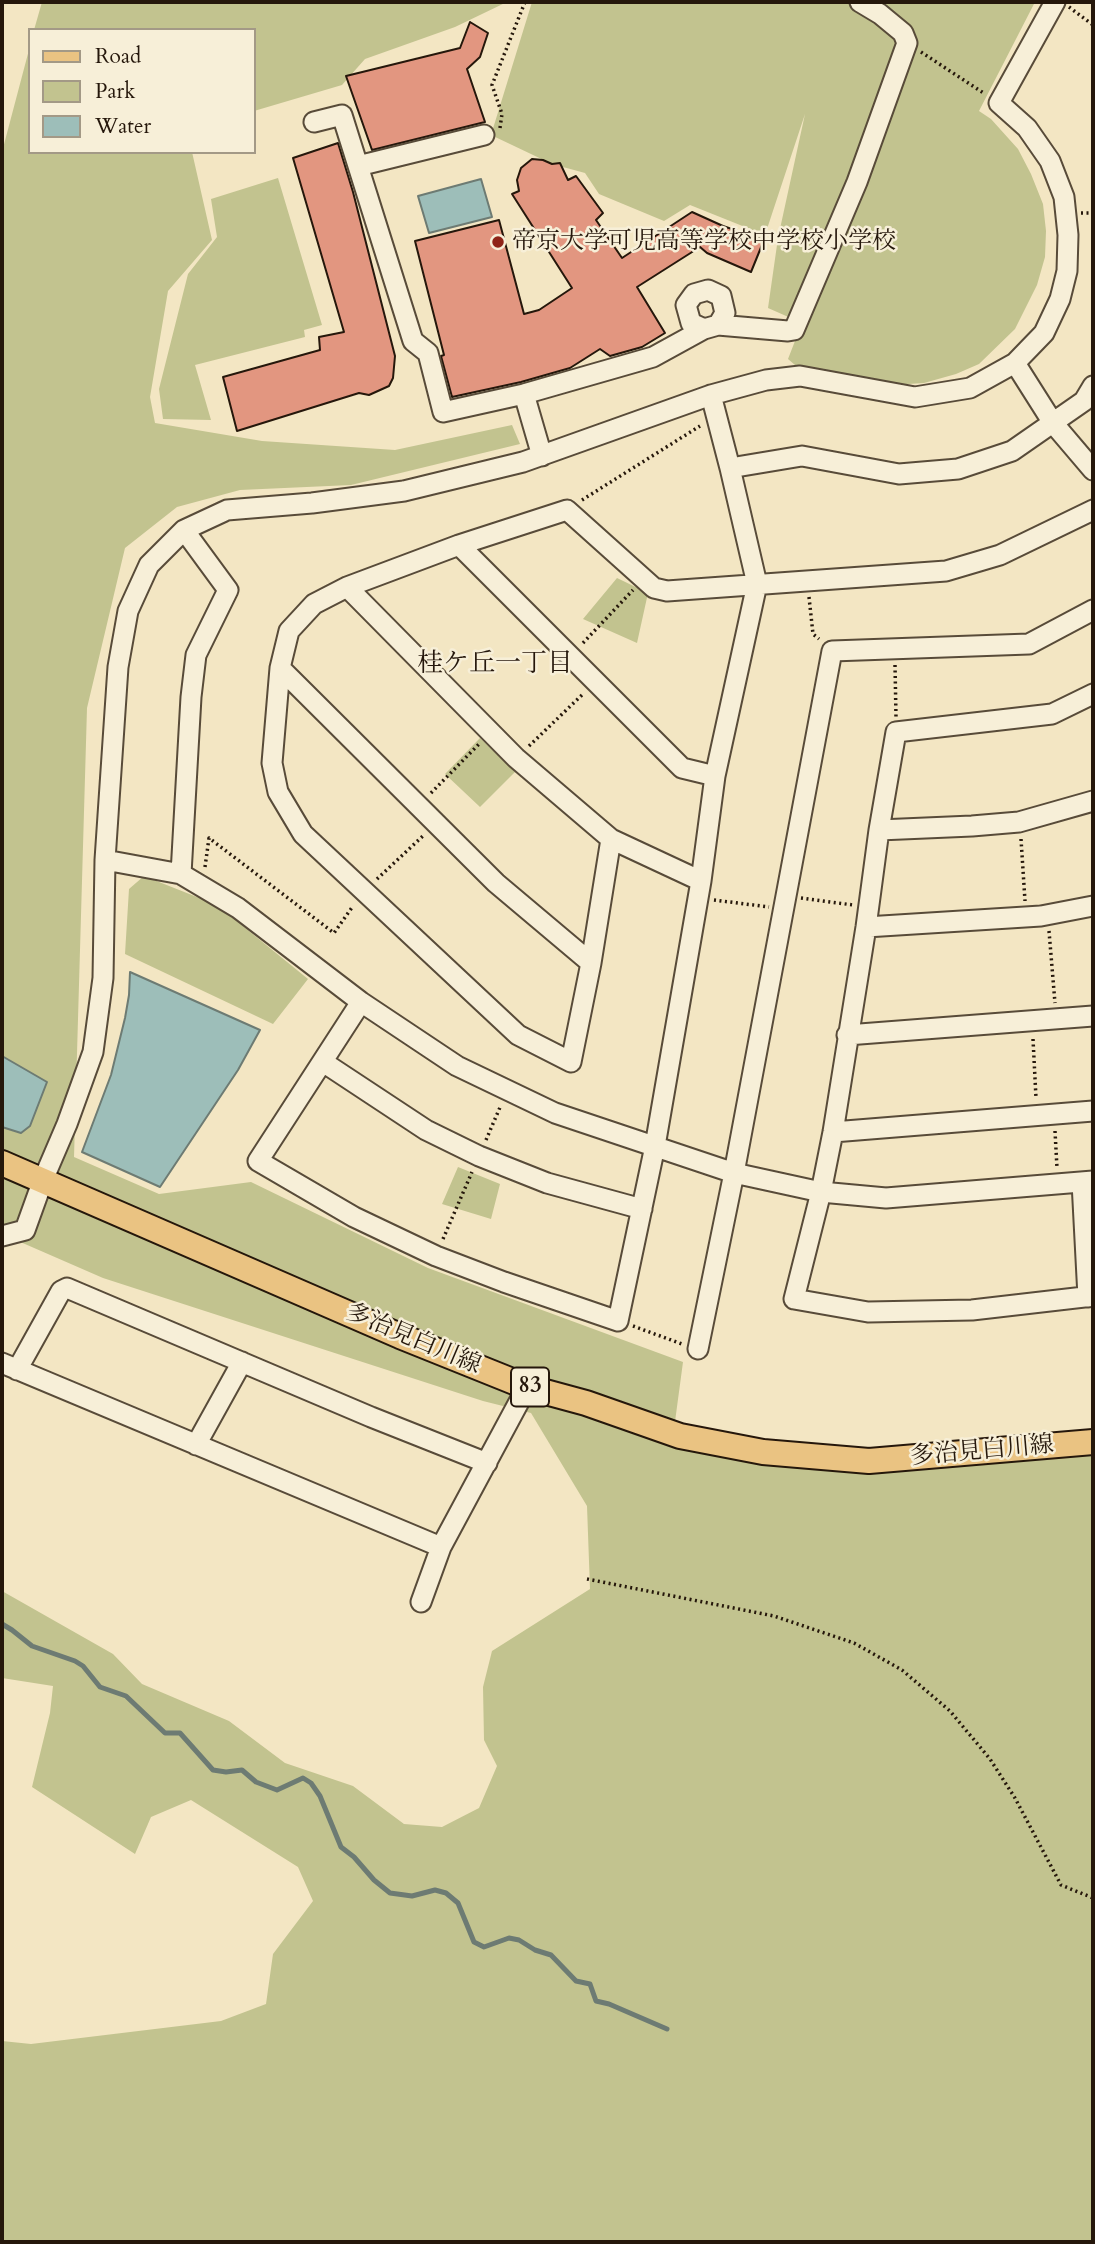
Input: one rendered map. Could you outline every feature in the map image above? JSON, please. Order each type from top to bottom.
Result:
[{"type":"main road","name":"多治見白川線","points":[[2,1163],[387,1330],[527,1387],[586,1403],[680,1436],[763,1452],[869,1461],[1093,1442]]},
{"type":"street","points":[[314,122],[342,115],[413,341],[428,353],[443,412],[524,394],[653,357],[711,327],[794,330],[858,182],[907,43],[903,33],[860,2]]},
{"type":"street","points":[[2,1236],[25,1230],[93,1052],[103,978],[105,860],[118,667],[128,611],[149,565],[184,530],[227,510],[404,492],[523,462],[711,395],[766,380],[800,376],[915,397],[970,388],[1015,363],[1044,333],[1059,299],[1066,271],[1068,235],[1064,197],[1050,161],[1027,128],[999,103],[1055,2]]},
{"type":"street","points":[[358,166],[484,135]]},
{"type":"street","points":[[1015,363],[1053,423],[1093,470]]},
{"type":"street","points":[[730,468],[802,456],[899,474],[958,469],[1012,451],[1084,401],[1093,386]]},
{"type":"street","points":[[524,394],[542,456]]},
{"type":"street","points":[[361,1002],[258,1161],[355,1217],[436,1256],[618,1321],[655,1146],[699,889],[715,776],[757,584],[711,395]]},
{"type":"street","points":[[611,839],[571,1062],[518,1035],[303,835],[278,792],[272,763],[280,668],[289,632],[314,604],[347,587],[459,545],[567,510],[654,588],[667,591],[946,571],[1000,555],[1093,510]]},
{"type":"street","points":[[181,874],[191,697],[196,655],[229,590],[184,530]]},
{"type":"street","points":[[459,545],[682,768],[715,776]]},
{"type":"street","points":[[347,587],[516,758],[611,839],[699,889]]},
{"type":"street","points":[[698,1349],[734,1173],[832,651],[1029,644],[1093,611]]},
{"type":"street","points":[[280,668],[496,883],[591,962]]},
{"type":"street","points":[[105,860],[181,874],[238,908],[361,1002],[457,1066],[555,1113],[734,1173],[821,1192],[886,1198],[1088,1182],[1091,1296],[972,1310],[868,1312],[794,1299],[821,1192],[833,1132],[866,928],[878,830],[896,732],[1052,714],[1093,694]]},
{"type":"street","points":[[878,830],[1019,822],[1093,801]]},
{"type":"street","points":[[866,928],[1027,917],[1093,906]]},
{"type":"street","points":[[847,1035],[1093,1016]]},
{"type":"street","points":[[323,1062],[426,1130],[479,1156],[547,1183],[642,1209]]},
{"type":"street","points":[[833,1132],[1046,1117],[1093,1111]]},
{"type":"street","points":[[441,1547],[10,1367],[61,1291],[67,1288],[487,1462]]},
{"type":"street","points":[[196,1446],[242,1362]]},
{"type":"street","points":[[421,1602],[441,1547],[527,1387]]},
{"type":"path","points":[[484,135],[499,131],[502,114],[492,85],[525,2]]},
{"type":"path","points":[[1061,2],[1093,25]]},
{"type":"path","points":[[907,43],[999,103]]},
{"type":"path","points":[[567,510],[717,416]]},
{"type":"path","points":[[570,657],[644,579]]},
{"type":"path","points":[[807,581],[813,634],[832,651]]},
{"type":"path","points":[[894,649],[896,732]]},
{"type":"path","points":[[516,758],[595,682]]},
{"type":"path","points":[[418,805],[491,732]]},
{"type":"path","points":[[1019,822],[1027,917]]},
{"type":"path","points":[[203,887],[209,838],[334,933],[364,892],[436,823]]},
{"type":"path","points":[[699,889],[785,903],[869,906]]},
{"type":"path","points":[[1047,915],[1057,1019]]},
{"type":"path","points":[[1032,1021],[1058,1185]]},
{"type":"path","points":[[618,1321],[698,1349]]},
{"type":"path","points":[[587,1579],[774,1616],[854,1643],[902,1670],[950,1712],[990,1759],[1061,1885],[1093,1898]]},
{"type":"green space","points":[[42,2],[507,2],[455,27],[365,59],[342,85],[256,110],[256,28],[35,28]]},
{"type":"green space","points":[[532,2],[1035,2],[979,111],[991,119],[1018,149],[1043,204],[1045,257],[1037,285],[1015,329],[979,364],[924,383],[892,385],[795,365],[788,359],[802,323],[768,308],[778,238],[805,114],[765,235],[690,205],[664,221],[599,194],[585,173],[552,164],[491,135]]},
{"type":"green space","points":[[28,54],[28,154],[192,154],[212,240],[168,291],[150,397],[155,423],[262,441],[395,450],[512,425],[520,444],[351,485],[240,490],[177,507],[125,548],[87,708],[74,1157],[159,1194],[251,1182],[428,1268],[683,1362],[672,1444],[871,1472],[1093,1455],[1093,2242],[2,2242],[2,2041],[31,2044],[221,2021],[266,2004],[273,1954],[313,1901],[298,1867],[191,1800],[151,1817],[135,1854],[32,1787],[50,1713],[53,1686],[2,1678],[2,1591],[113,1654],[142,1684],[229,1721],[285,1763],[353,1786],[404,1824],[442,1827],[479,1808],[497,1766],[484,1740],[483,1687],[492,1651],[590,1589],[587,1506],[531,1413],[483,1401],[103,1278],[2,1234],[2,152]]},
{"type":"green space","points":[[278,178],[322,325],[304,330],[305,337],[195,365],[211,420],[163,419],[159,389],[188,274],[217,237],[211,199]]},
{"type":"green space","points":[[617,578],[648,593],[637,643],[583,619]]},
{"type":"green space","points":[[480,738],[515,772],[480,807],[445,774]]},
{"type":"green space","points":[[144,876],[217,905],[308,979],[273,1024],[125,954],[129,889]]},
{"type":"green space","points":[[458,1167],[500,1184],[491,1219],[442,1204]]},
{"type":"water","points":[[481,179],[492,217],[429,233],[418,196]]},
{"type":"water","points":[[130,972],[260,1030],[238,1070],[160,1187],[82,1152],[111,1075],[125,1018]]},
{"type":"water","points":[[2,1056],[47,1082],[30,1126],[21,1133],[2,1127]]},
{"type":"building","points":[[470,22],[488,33],[480,57],[467,69],[485,122],[372,150],[346,76],[460,48]]},
{"type":"building","points":[[338,143],[395,356],[393,378],[389,386],[369,395],[359,393],[237,431],[223,377],[320,350],[319,337],[344,332],[293,158]]},
{"type":"building","points":[[532,159],[552,164],[560,163],[568,180],[576,176],[603,213],[596,220],[622,258],[692,212],[764,240],[751,272],[707,253],[700,247],[637,287],[665,333],[642,347],[610,356],[600,349],[570,368],[452,397],[415,241],[499,220],[524,314],[539,310],[572,288],[512,194],[519,191],[517,180],[521,168]]},
{"type":"waterway","points":[[2,1624],[32,1646],[83,1666],[100,1687],[126,1696],[165,1733],[180,1733],[213,1770],[242,1770],[256,1782],[277,1790],[303,1778],[311,1783],[320,1796],[341,1847],[390,1893],[412,1896],[435,1890],[446,1893],[458,1903],[474,1942],[484,1947],[509,1938],[519,1940],[535,1950],[551,1955],[576,1981],[590,1984],[596,2001],[667,2029]]},
{"type":"place","name":"帝京大学可児高等学校中学校小学校","points":[[498,242]]},
{"type":"district","name":"桂ケ丘一丁目","points":[[495,665]]}]
